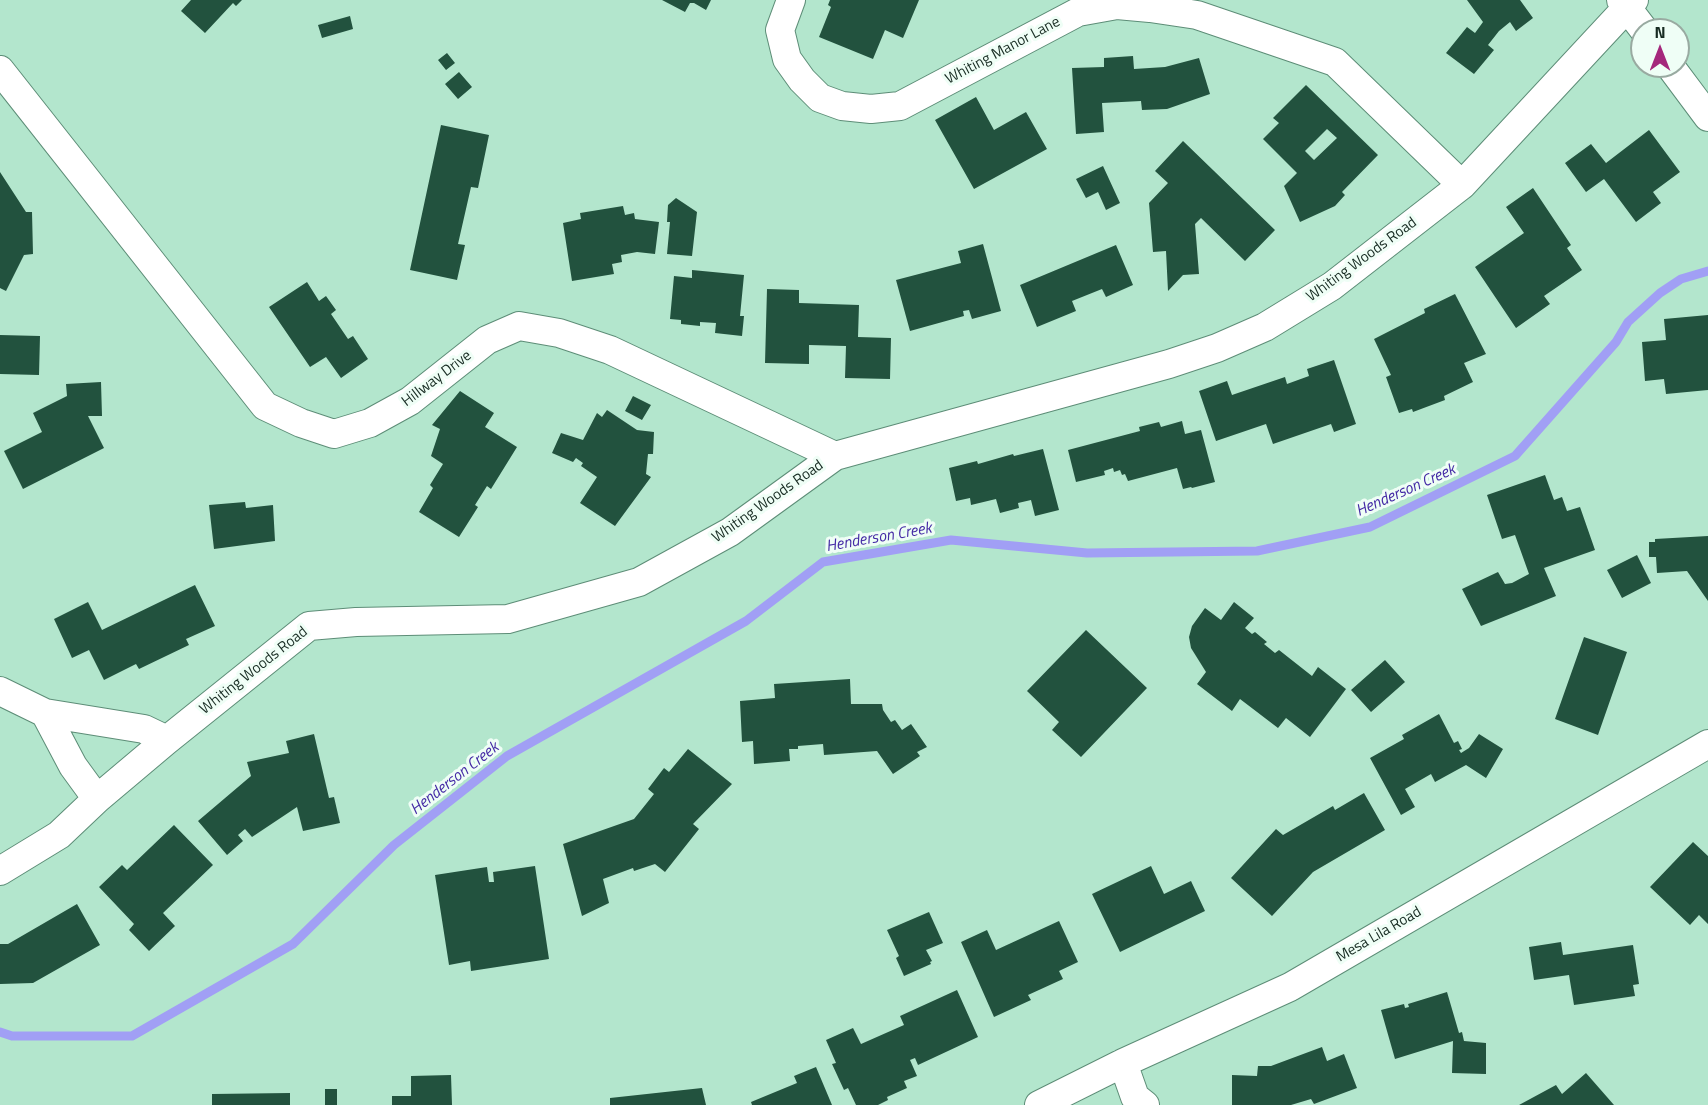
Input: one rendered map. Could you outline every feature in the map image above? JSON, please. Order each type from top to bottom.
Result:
[{"type":"street","name":"Whiting Manor Lane","points":[[791,0],[780,30],[788,59],[802,81],[820,98],[842,106],[871,110],[900,106],[1078,12],[1118,5],[1197,15],[1335,62],[1462,185]]},
{"type":"street","name":"Whiting Woods Road","points":[[0,871],[58,835],[167,740],[309,626],[356,622],[508,619],[639,582],[730,532],[835,456],[1169,364],[1217,348],[1264,327],[1332,286],[1462,185],[1631,9]]},
{"type":"street","name":"Hillway Drive","points":[[0,69],[265,405],[302,423],[334,435],[370,423],[410,401],[487,340],[519,326],[559,333],[610,350],[835,456]]},
{"type":"street","points":[[1679,78],[1708,117]]},
{"type":"street","points":[[0,691],[45,713],[144,729],[167,740]]},
{"type":"street","points":[[45,713],[73,766],[97,799]]},
{"type":"street","name":"Mesa Lila Road","points":[[1039,1105],[1122,1063],[1290,987],[1708,744]]},
{"type":"street","points":[[1122,1063],[1135,1097],[1145,1105]]},
{"type":"building","points":[[191,0],[242,0],[236,6],[233,3],[205,33],[181,11]]},
{"type":"building","points":[[662,0],[711,0],[706,10],[690,3],[685,12]]},
{"type":"building","points":[[830,0],[919,0],[903,38],[885,30],[873,59],[819,37],[831,7],[828,5]]},
{"type":"building","points":[[1467,0],[1520,0],[1533,18],[1516,31],[1510,22],[1499,31],[1488,45],[1494,50],[1474,74],[1446,53],[1467,27],[1475,33],[1483,22]]},
{"type":"building","points":[[350,16],[353,29],[322,38],[318,25]]},
{"type":"building","points":[[447,53],[455,63],[446,70],[438,60]]},
{"type":"building","points":[[1133,56],[1134,69],[1165,67],[1199,58],[1210,94],[1167,109],[1142,110],[1141,101],[1102,103],[1104,132],[1076,134],[1072,68],[1104,67],[1104,58]]},
{"type":"building","points":[[459,72],[472,87],[458,99],[445,84]]},
{"type":"building","points":[[1306,85],[1378,155],[1342,192],[1345,195],[1335,206],[1300,222],[1284,186],[1297,173],[1263,139],[1279,123],[1273,118]],"holes":[[[1327,129],[1337,138],[1314,160],[1305,151]]]},
{"type":"building","points":[[976,97],[994,130],[1026,112],[1047,149],[974,189],[935,120]]},
{"type":"building","points":[[441,125],[489,135],[478,188],[471,187],[458,244],[465,245],[457,280],[410,270]]},
{"type":"building","points":[[1649,130],[1680,172],[1653,192],[1661,203],[1636,222],[1604,179],[1586,192],[1565,163],[1591,144],[1606,163]]},
{"type":"building","points":[[1183,141],[1275,230],[1245,261],[1201,218],[1195,224],[1199,274],[1183,275],[1168,291],[1166,251],[1153,252],[1149,203],[1168,183],[1155,171]]},
{"type":"building","points":[[1103,166],[1120,203],[1106,210],[1098,192],[1086,198],[1076,179]]},
{"type":"building","points":[[0,172],[26,212],[32,212],[33,254],[24,255],[6,291],[0,288]]},
{"type":"building","points":[[1533,188],[1571,245],[1567,248],[1582,270],[1544,296],[1550,304],[1516,328],[1475,267],[1524,233],[1506,207]]},
{"type":"building","points":[[676,198],[697,212],[692,256],[667,254],[670,222],[667,222],[668,205]]},
{"type":"building","points":[[623,206],[625,215],[634,213],[635,219],[659,222],[655,254],[637,252],[621,255],[622,262],[612,264],[614,274],[572,281],[563,223],[581,219],[580,213]]},
{"type":"building","points":[[983,244],[1001,311],[972,319],[969,310],[963,311],[964,316],[910,331],[896,280],[961,263],[958,251]]},
{"type":"building","points":[[1116,245],[1133,285],[1106,297],[1102,289],[1072,301],[1076,311],[1037,327],[1020,285]]},
{"type":"building","points":[[692,270],[744,275],[740,316],[744,316],[742,336],[715,333],[716,323],[700,322],[700,326],[681,324],[681,320],[670,319],[674,276],[692,278]]},
{"type":"building","points":[[307,282],[319,301],[326,296],[336,310],[331,314],[348,339],[353,336],[368,359],[341,378],[326,357],[310,367],[269,307]]},
{"type":"building","points":[[767,289],[799,290],[799,303],[859,305],[858,337],[891,338],[890,379],[845,378],[846,346],[809,345],[809,364],[765,363]]},
{"type":"building","points":[[1455,294],[1486,354],[1464,363],[1473,382],[1444,396],[1445,400],[1413,412],[1412,409],[1399,413],[1386,377],[1391,375],[1374,339],[1425,313],[1424,309]]},
{"type":"building","points":[[1708,315],[1708,390],[1666,394],[1664,379],[1645,381],[1642,342],[1666,340],[1664,319]]},
{"type":"building","points":[[0,335],[40,336],[39,375],[0,374]]},
{"type":"building","points":[[1334,360],[1356,424],[1334,432],[1331,424],[1273,444],[1266,424],[1216,441],[1199,391],[1227,381],[1232,395],[1285,377],[1287,384],[1309,376],[1307,369]]},
{"type":"building","points":[[101,382],[102,416],[88,416],[104,448],[23,489],[4,451],[42,432],[33,413],[67,396],[66,384]]},
{"type":"building","points":[[460,391],[494,413],[485,427],[517,447],[491,489],[487,486],[475,505],[478,507],[459,537],[419,512],[433,488],[430,485],[443,464],[431,456],[440,429],[432,425]]},
{"type":"building","points":[[633,396],[651,405],[642,420],[625,411]]},
{"type":"building","points":[[607,410],[637,430],[654,432],[653,454],[648,454],[646,474],[651,477],[615,526],[580,503],[597,477],[581,466],[583,463],[576,458],[573,462],[552,453],[561,433],[583,440],[597,413],[602,417]]},
{"type":"building","points":[[1182,421],[1185,434],[1201,430],[1215,482],[1183,489],[1177,468],[1128,481],[1125,474],[1122,475],[1120,470],[1114,472],[1113,468],[1104,471],[1105,475],[1076,482],[1068,450],[1140,431],[1139,427],[1159,422],[1161,427]]},
{"type":"building","points":[[1043,449],[1059,510],[1035,516],[1031,500],[1018,503],[1019,508],[1000,513],[996,499],[971,505],[970,498],[956,501],[949,468],[977,461],[978,464],[1013,454],[1014,456]]},
{"type":"building","points":[[1545,475],[1554,500],[1562,497],[1567,511],[1580,507],[1595,550],[1544,568],[1556,596],[1481,626],[1462,589],[1498,572],[1505,584],[1529,574],[1515,535],[1502,539],[1487,495]]},
{"type":"building","points":[[245,502],[246,508],[273,505],[275,541],[214,549],[209,505]]},
{"type":"building","points":[[1708,536],[1708,601],[1687,571],[1657,573],[1656,557],[1649,557],[1649,542],[1655,542],[1655,539]]},
{"type":"building","points":[[1637,555],[1651,583],[1622,598],[1607,570]]},
{"type":"building","points":[[195,585],[215,626],[186,639],[189,645],[139,669],[136,664],[104,680],[89,650],[72,658],[54,619],[88,602],[102,630]]},
{"type":"building","points":[[1234,602],[1254,618],[1245,628],[1252,634],[1255,632],[1267,642],[1264,644],[1275,653],[1279,650],[1312,676],[1318,667],[1346,689],[1310,737],[1286,718],[1278,728],[1240,699],[1232,711],[1197,684],[1206,672],[1191,648],[1189,637],[1192,626],[1205,608],[1221,620]]},
{"type":"building","points":[[1086,630],[1147,688],[1081,757],[1052,730],[1059,722],[1027,691]]},
{"type":"building","points":[[1584,637],[1627,652],[1598,735],[1555,719]]},
{"type":"building","points":[[1385,660],[1405,682],[1371,712],[1351,690]]},
{"type":"building","points":[[850,679],[851,704],[882,704],[891,722],[895,720],[902,730],[911,724],[927,747],[917,752],[920,756],[893,774],[877,751],[824,755],[823,744],[789,749],[790,761],[754,764],[753,741],[742,742],[740,701],[775,698],[774,684]]},
{"type":"building","points":[[1439,714],[1454,743],[1458,741],[1462,749],[1459,750],[1461,753],[1469,748],[1479,734],[1503,749],[1486,778],[1466,765],[1435,782],[1431,774],[1405,789],[1415,807],[1401,815],[1370,758],[1404,739],[1402,735]]},
{"type":"building","points":[[314,734],[329,798],[334,797],[340,823],[303,831],[297,807],[252,837],[245,829],[238,835],[243,841],[227,855],[198,821],[251,776],[247,762],[289,753],[286,741]]},
{"type":"building","points":[[688,749],[732,784],[693,824],[699,829],[665,872],[655,864],[634,871],[633,868],[603,879],[609,903],[582,916],[563,844],[634,819],[654,794],[648,789],[664,768],[669,772]]},
{"type":"building","points":[[1364,793],[1385,830],[1313,872],[1272,916],[1231,878],[1276,829],[1283,835],[1333,806],[1335,810]]},
{"type":"building","points":[[174,825],[213,865],[163,913],[175,926],[149,951],[129,930],[134,924],[99,887],[122,865],[127,870]]},
{"type":"building","points":[[1693,842],[1708,856],[1708,924],[1699,915],[1690,925],[1650,887]]},
{"type":"building","points":[[535,866],[549,959],[471,971],[470,961],[449,965],[435,875],[487,867],[489,882],[494,882],[493,872]]},
{"type":"building","points":[[1151,866],[1164,894],[1191,881],[1205,911],[1120,952],[1092,894]]},
{"type":"building","points":[[77,904],[100,945],[33,983],[0,984],[0,944],[8,944]]},
{"type":"building","points":[[929,912],[943,943],[926,950],[932,961],[931,964],[904,976],[896,958],[899,956],[887,930]]},
{"type":"building","points":[[1059,921],[1078,962],[1059,971],[1063,979],[1028,995],[1031,1000],[994,1017],[961,942],[987,930],[996,950]]},
{"type":"building","points":[[1561,942],[1563,955],[1633,945],[1639,984],[1633,985],[1635,996],[1574,1005],[1569,975],[1534,980],[1529,947]]},
{"type":"building","points":[[957,990],[978,1037],[918,1065],[915,1058],[910,1060],[917,1076],[904,1081],[907,1088],[887,1097],[888,1100],[878,1105],[856,1105],[848,1088],[844,1090],[832,1064],[836,1063],[826,1040],[853,1028],[861,1044],[904,1025],[900,1016]]},
{"type":"building","points":[[1447,992],[1459,1033],[1462,1032],[1464,1041],[1486,1043],[1486,1074],[1452,1073],[1453,1041],[1395,1059],[1381,1010],[1404,1004],[1405,1008],[1409,1007],[1408,1004]]},
{"type":"building","points":[[1322,1047],[1327,1061],[1344,1054],[1357,1088],[1314,1104],[1311,1099],[1291,1105],[1232,1105],[1232,1075],[1257,1076],[1258,1066],[1271,1066]]},
{"type":"building","points":[[816,1067],[832,1105],[752,1105],[751,1102],[797,1083],[794,1076]]},
{"type":"building","points":[[1586,1073],[1614,1105],[1519,1105],[1556,1085],[1562,1094]]},
{"type":"building","points":[[451,1075],[452,1105],[392,1105],[392,1096],[411,1096],[411,1076]]},
{"type":"building","points":[[702,1088],[706,1105],[610,1105],[610,1098]]},
{"type":"building","points":[[325,1089],[337,1089],[337,1105],[325,1105]]},
{"type":"building","points":[[290,1093],[290,1105],[212,1105],[212,1094]]},
{"type":"waterway","name":"Henderson Creek","points":[[0,1032],[12,1036],[132,1036],[293,944],[394,845],[507,756],[746,621],[823,562],[951,540],[1087,553],[1257,551],[1370,527],[1515,456],[1616,342],[1628,322],[1660,293],[1681,279],[1708,271]]}]
